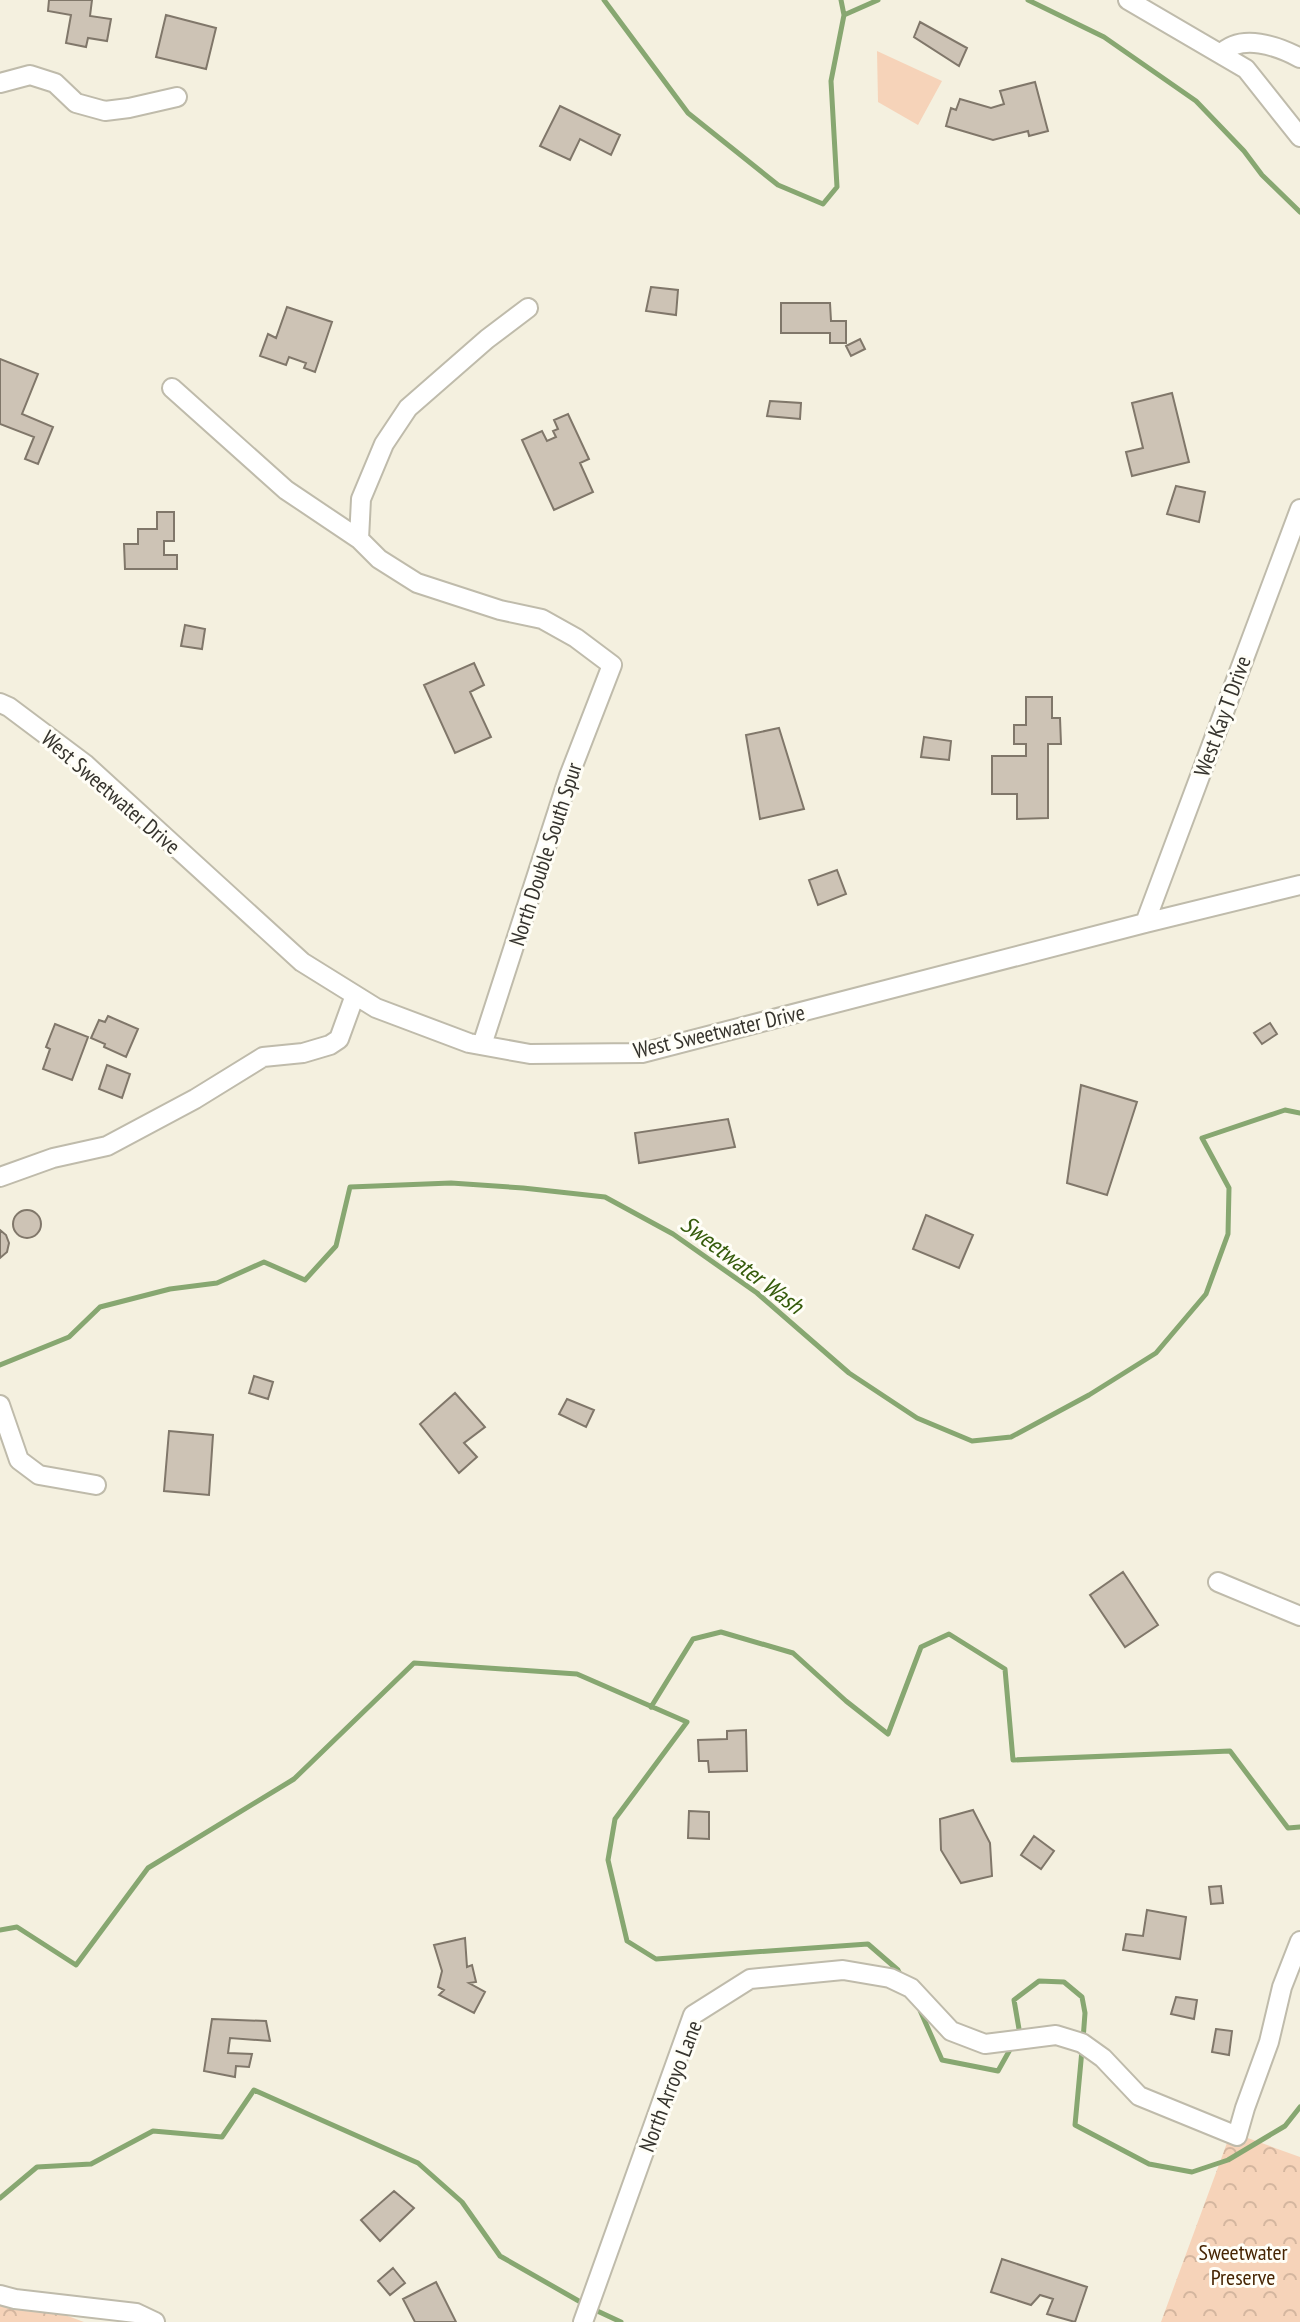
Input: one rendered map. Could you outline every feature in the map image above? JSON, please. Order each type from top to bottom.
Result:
[{"type":"street","points":[[1128,0],[1246,69],[1300,137]]},
{"type":"street","points":[[1221,54],[1227,47],[1256,44],[1274,46],[1300,58]]},
{"type":"street","points":[[0,83],[30,75],[55,83],[76,103],[105,111],[177,97]]},
{"type":"street","points":[[359,539],[361,499],[384,444],[408,408],[487,339],[528,308]]},
{"type":"street","points":[[172,388],[286,490],[359,539]]},
{"type":"street","name":"West Kay T Drive","points":[[1145,923],[1300,509]]},
{"type":"street","name":"North Double South Spur","points":[[359,539],[379,559],[417,583],[500,610],[542,619],[576,638],[612,665],[569,776],[482,1045]]},
{"type":"street","name":"West Sweetwater Drive","points":[[0,703],[85,764],[302,962],[376,1008],[469,1043],[530,1054],[642,1053],[1300,885]]},
{"type":"street","points":[[0,1177],[53,1158],[107,1146],[195,1099],[263,1057],[303,1053],[330,1045],[339,1039],[355,995]]},
{"type":"street","points":[[0,1405],[19,1460],[39,1475],[96,1485]]},
{"type":"street","points":[[1218,1582],[1300,1616]]},
{"type":"street","name":"North Arroyo Lane","points":[[583,2322],[693,2015],[750,1979],[843,1970],[890,1978],[911,1988],[951,2031],[985,2044],[1056,2035],[1082,2043],[1103,2058],[1139,2096],[1237,2136],[1269,2042],[1282,1987],[1300,1941]]},
{"type":"street","points":[[0,2295],[136,2313],[155,2322]]},
{"type":"green space","points":[[877,51],[942,81],[918,125],[878,102]]},
{"type":"green space","name":"Sweetwater Preserve","points":[[1231,2132],[1300,2157],[1300,2322],[1161,2322]]},
{"type":"green space","points":[[0,2291],[84,2322],[0,2322]]},
{"type":"building","points":[[49,0],[92,0],[90,16],[111,19],[107,41],[88,38],[86,47],[66,43],[71,15],[48,11]]},
{"type":"building","points":[[166,15],[216,28],[206,69],[156,57]]},
{"type":"building","points":[[920,22],[967,48],[959,66],[914,37]]},
{"type":"building","points":[[1035,82],[1048,131],[1029,136],[1028,131],[993,140],[946,126],[951,108],[956,110],[960,99],[991,108],[1004,104],[1000,91]]},
{"type":"building","points":[[560,106],[620,135],[611,155],[580,139],[570,160],[540,146]]},
{"type":"building","points":[[651,287],[678,290],[676,315],[646,311]]},
{"type":"building","points":[[781,303],[830,303],[831,321],[846,321],[846,343],[830,343],[830,333],[781,333]]},
{"type":"building","points":[[287,307],[332,322],[315,372],[304,368],[306,363],[289,357],[286,365],[260,356],[268,334],[276,338]]},
{"type":"building","points":[[860,339],[865,349],[851,356],[846,346]]},
{"type":"building","points":[[0,359],[38,374],[22,414],[53,427],[38,464],[25,459],[34,437],[0,424]]},
{"type":"building","points":[[1172,393],[1189,462],[1132,476],[1126,452],[1143,448],[1132,403]]},
{"type":"building","points":[[770,401],[801,403],[800,419],[767,416]]},
{"type":"building","points":[[568,414],[589,459],[580,463],[593,492],[554,510],[522,440],[542,431],[547,441],[556,437],[553,431],[558,429],[554,420]]},
{"type":"building","points":[[1176,486],[1205,492],[1199,522],[1167,514]]},
{"type":"building","points":[[157,512],[174,512],[174,541],[164,541],[164,555],[177,555],[177,569],[125,569],[124,544],[138,544],[138,529],[157,529]]},
{"type":"building","points":[[185,625],[205,629],[202,649],[181,646]]},
{"type":"building","points":[[474,663],[484,685],[470,692],[491,737],[455,753],[424,685]]},
{"type":"building","points":[[1026,697],[1052,697],[1052,718],[1060,718],[1061,744],[1048,744],[1048,818],[1017,819],[1017,794],[992,794],[992,756],[1026,756],[1026,744],[1014,744],[1014,725],[1026,725]]},
{"type":"building","points":[[779,728],[804,809],[760,819],[746,735]]},
{"type":"building","points":[[924,737],[951,741],[949,760],[921,757]]},
{"type":"building","points":[[837,870],[846,894],[818,905],[809,880]]},
{"type":"building","points":[[108,1016],[138,1029],[126,1057],[91,1038],[99,1020],[105,1022]]},
{"type":"building","points":[[1270,1023],[1277,1034],[1262,1044],[1254,1033]]},
{"type":"building","points":[[55,1024],[88,1037],[72,1080],[43,1069],[50,1049],[46,1047]]},
{"type":"building","points":[[107,1065],[130,1074],[122,1098],[99,1089]]},
{"type":"building","points":[[1081,1085],[1137,1102],[1107,1195],[1067,1183]]},
{"type":"building","points":[[728,1119],[735,1147],[639,1163],[635,1133]]},
{"type":"building","points":[[27,1210],[37,1214],[41,1224],[37,1234],[27,1238],[17,1234],[13,1224],[17,1214]]},
{"type":"building","points":[[926,1215],[973,1235],[959,1268],[913,1249]]},
{"type":"building","points":[[0,1230],[9,1243],[7,1252],[0,1258]]},
{"type":"building","points":[[254,1376],[273,1382],[268,1399],[249,1393]]},
{"type":"building","points":[[455,1393],[485,1427],[464,1443],[477,1457],[459,1473],[420,1424]]},
{"type":"building","points":[[567,1399],[594,1410],[586,1427],[559,1414]]},
{"type":"building","points":[[169,1431],[213,1435],[209,1495],[164,1491]]},
{"type":"building","points":[[1123,1572],[1158,1625],[1125,1647],[1090,1595]]},
{"type":"building","points":[[746,1730],[747,1771],[709,1772],[708,1761],[699,1761],[698,1740],[727,1739],[727,1731]]},
{"type":"building","points":[[973,1810],[990,1843],[992,1876],[961,1883],[941,1850],[940,1819]]},
{"type":"building","points":[[689,1811],[709,1812],[709,1839],[688,1838]]},
{"type":"building","points":[[1034,1836],[1054,1851],[1041,1869],[1021,1855]]},
{"type":"building","points":[[1221,1886],[1223,1903],[1211,1904],[1209,1887]]},
{"type":"building","points":[[1147,1910],[1186,1917],[1180,1959],[1123,1950],[1126,1934],[1143,1936]]},
{"type":"building","points":[[465,1938],[467,1967],[472,1965],[476,1982],[469,1983],[485,1992],[474,2013],[439,1995],[444,1990],[438,1987],[442,1971],[434,1945]]},
{"type":"building","points":[[1176,1997],[1197,2000],[1194,2019],[1171,2014]]},
{"type":"building","points":[[212,2019],[266,2021],[270,2041],[230,2038],[228,2053],[252,2054],[249,2067],[236,2066],[235,2077],[204,2071]]},
{"type":"building","points":[[1216,2029],[1232,2031],[1229,2055],[1212,2052]]},
{"type":"building","points":[[394,2191],[414,2208],[380,2241],[361,2220]]},
{"type":"building","points":[[1002,2259],[1087,2287],[1075,2322],[1047,2314],[1053,2299],[1040,2295],[1031,2305],[991,2292]]},
{"type":"building","points":[[393,2268],[405,2283],[390,2295],[378,2281]]},
{"type":"building","points":[[436,2282],[456,2322],[415,2322],[403,2299]]},
{"type":"waterway","points":[[604,0],[688,113],[778,185],[823,204],[837,187],[831,81],[844,15],[878,0]]},
{"type":"waterway","points":[[841,0],[844,15]]},
{"type":"waterway","points":[[1028,0],[1104,37],[1196,101],[1244,151],[1262,175],[1300,212]]},
{"type":"waterway","name":"Sweetwater Wash","points":[[0,1365],[69,1337],[100,1307],[170,1289],[217,1283],[264,1262],[305,1280],[336,1246],[350,1187],[451,1183],[523,1188],[605,1197],[673,1234],[757,1293],[849,1373],[917,1418],[972,1441],[1011,1437],[1089,1395],[1156,1353],[1206,1294],[1228,1234],[1229,1188],[1202,1138],[1285,1110],[1300,1113]]},
{"type":"waterway","points":[[651,1707],[693,1639],[721,1632],[793,1653],[888,1734],[921,1647],[949,1634],[1005,1669],[1013,1760],[1230,1751],[1288,1828],[1300,1827]]},
{"type":"waterway","points":[[0,1930],[17,1927],[76,1965],[148,1868],[294,1779],[414,1663],[577,1674],[687,1722],[615,1819],[608,1860],[627,1941],[656,1959],[868,1944],[898,1970],[902,1978]]},
{"type":"waterway","points":[[1016,2037],[1019,2029],[1014,2000],[1039,1981],[1064,1982],[1082,1997],[1085,2013],[1083,2040]]},
{"type":"waterway","points":[[919,2008],[942,2060],[998,2071],[1012,2046]]},
{"type":"waterway","points":[[1082,2050],[1075,2125],[1149,2164],[1192,2172],[1228,2160],[1285,2126],[1300,2107]]},
{"type":"waterway","points":[[0,2198],[37,2167],[91,2164],[153,2131],[222,2137],[254,2090],[418,2163],[462,2202],[500,2256],[584,2304]]},
{"type":"waterway","points":[[593,2309],[621,2322]]}]
